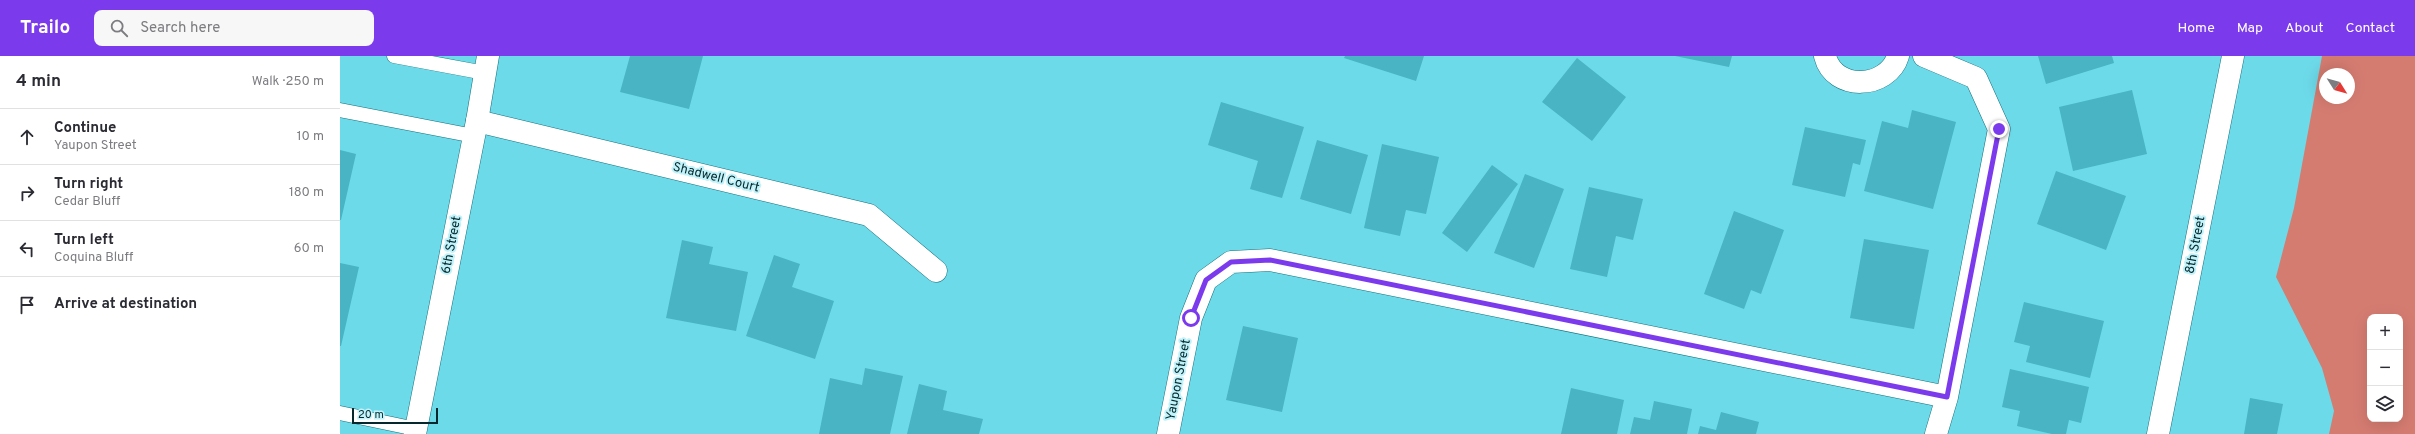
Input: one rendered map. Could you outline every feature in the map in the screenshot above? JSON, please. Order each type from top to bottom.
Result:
[{"type":"street","points":[[1825,56],[1827,63],[1841,77],[1860,83],[1881,78],[1895,64],[1898,56]]},
{"type":"street","points":[[1924,56],[1976,78],[1999,129],[1947,397],[1936,434]]},
{"type":"street","name":"8th Street","points":[[2158,434],[2233,56]]},
{"type":"street","name":"6th Street","points":[[416,431],[476,128],[486,65]]},
{"type":"street","name":"Shadwell Court","points":[[476,128],[870,215],[936,271]]},
{"type":"street","name":"Yaupon Street","points":[[1168,434],[1191,318],[1206,280],[1231,262],[1270,260],[1947,397]]},
{"type":"lane","points":[[394,56],[486,65]]},
{"type":"lane","points":[[340,110],[476,128]]},
{"type":"lane","points":[[340,413],[416,431]]},
{"type":"shaded area","points":[[2322,56],[2415,56],[2415,434],[2329,434],[2334,411],[2322,368],[2276,277],[2294,208],[2319,72],[2319,104],[2355,104],[2355,68],[2320,68]]},
{"type":"building","points":[[630,56],[703,56],[689,109],[620,92]]},
{"type":"building","points":[[1345,56],[1424,56],[1416,81],[1344,58]]},
{"type":"building","points":[[1675,56],[1732,56],[1729,67]]},
{"type":"building","points":[[2038,56],[2112,56],[2114,63],[2046,84]]},
{"type":"building","points":[[1577,58],[1626,97],[1592,141],[1542,102]]},
{"type":"building","points":[[2132,90],[2147,154],[2073,171],[2059,107]]},
{"type":"building","points":[[1221,102],[1304,127],[1282,198],[1250,189],[1258,161],[1208,145]]},
{"type":"building","points":[[1912,110],[1956,122],[1933,209],[1864,191],[1882,121],[1908,128]]},
{"type":"building","points":[[1805,127],[1866,140],[1860,165],[1853,163],[1845,197],[1792,185]]},
{"type":"building","points":[[1317,140],[1368,155],[1351,214],[1300,199]]},
{"type":"building","points":[[1382,144],[1439,157],[1426,214],[1406,210],[1400,236],[1364,228]]},
{"type":"building","points":[[340,150],[356,154],[341,220],[340,220]]},
{"type":"building","points":[[1492,165],[1518,184],[1467,252],[1442,233]]},
{"type":"building","points":[[2056,171],[2126,196],[2106,250],[2037,224]]},
{"type":"building","points":[[1525,174],[1564,189],[1534,268],[1494,253]]},
{"type":"building","points":[[1589,187],[1643,199],[1633,240],[1616,236],[1607,277],[1570,269]]},
{"type":"building","points":[[1734,211],[1784,230],[1761,294],[1751,290],[1744,309],[1704,294]]},
{"type":"building","points":[[1864,239],[1929,250],[1914,329],[1850,318]]},
{"type":"building","points":[[682,240],[713,247],[709,264],[748,272],[736,331],[666,318]]},
{"type":"building","points":[[774,255],[800,264],[792,287],[834,301],[815,359],[746,336]]},
{"type":"building","points":[[340,263],[359,267],[341,346],[340,346]]},
{"type":"building","points":[[2024,302],[2104,321],[2090,378],[2026,362],[2030,346],[2014,342]]},
{"type":"building","points":[[1243,326],[1298,338],[1282,412],[1226,400]]},
{"type":"building","points":[[865,368],[903,376],[890,434],[819,434],[830,378],[862,385]]},
{"type":"building","points":[[2010,369],[2089,387],[2081,423],[2069,420],[2066,434],[2052,434],[2017,426],[2020,411],[2002,407]]},
{"type":"building","points":[[919,384],[947,391],[943,410],[983,419],[979,434],[907,434]]},
{"type":"building","points":[[1571,388],[1624,400],[1617,434],[1561,434]]},
{"type":"building","points":[[2250,398],[2283,404],[2277,434],[2244,434]]},
{"type":"building","points":[[1654,401],[1692,409],[1687,434],[1630,434],[1634,417],[1650,420]]},
{"type":"building","points":[[1721,412],[1759,422],[1756,434],[1698,434],[1700,426],[1716,430]]},
{"type":"route","points":[[1191,318],[1206,280],[1231,262],[1270,260],[1947,397],[1999,129]]}]
